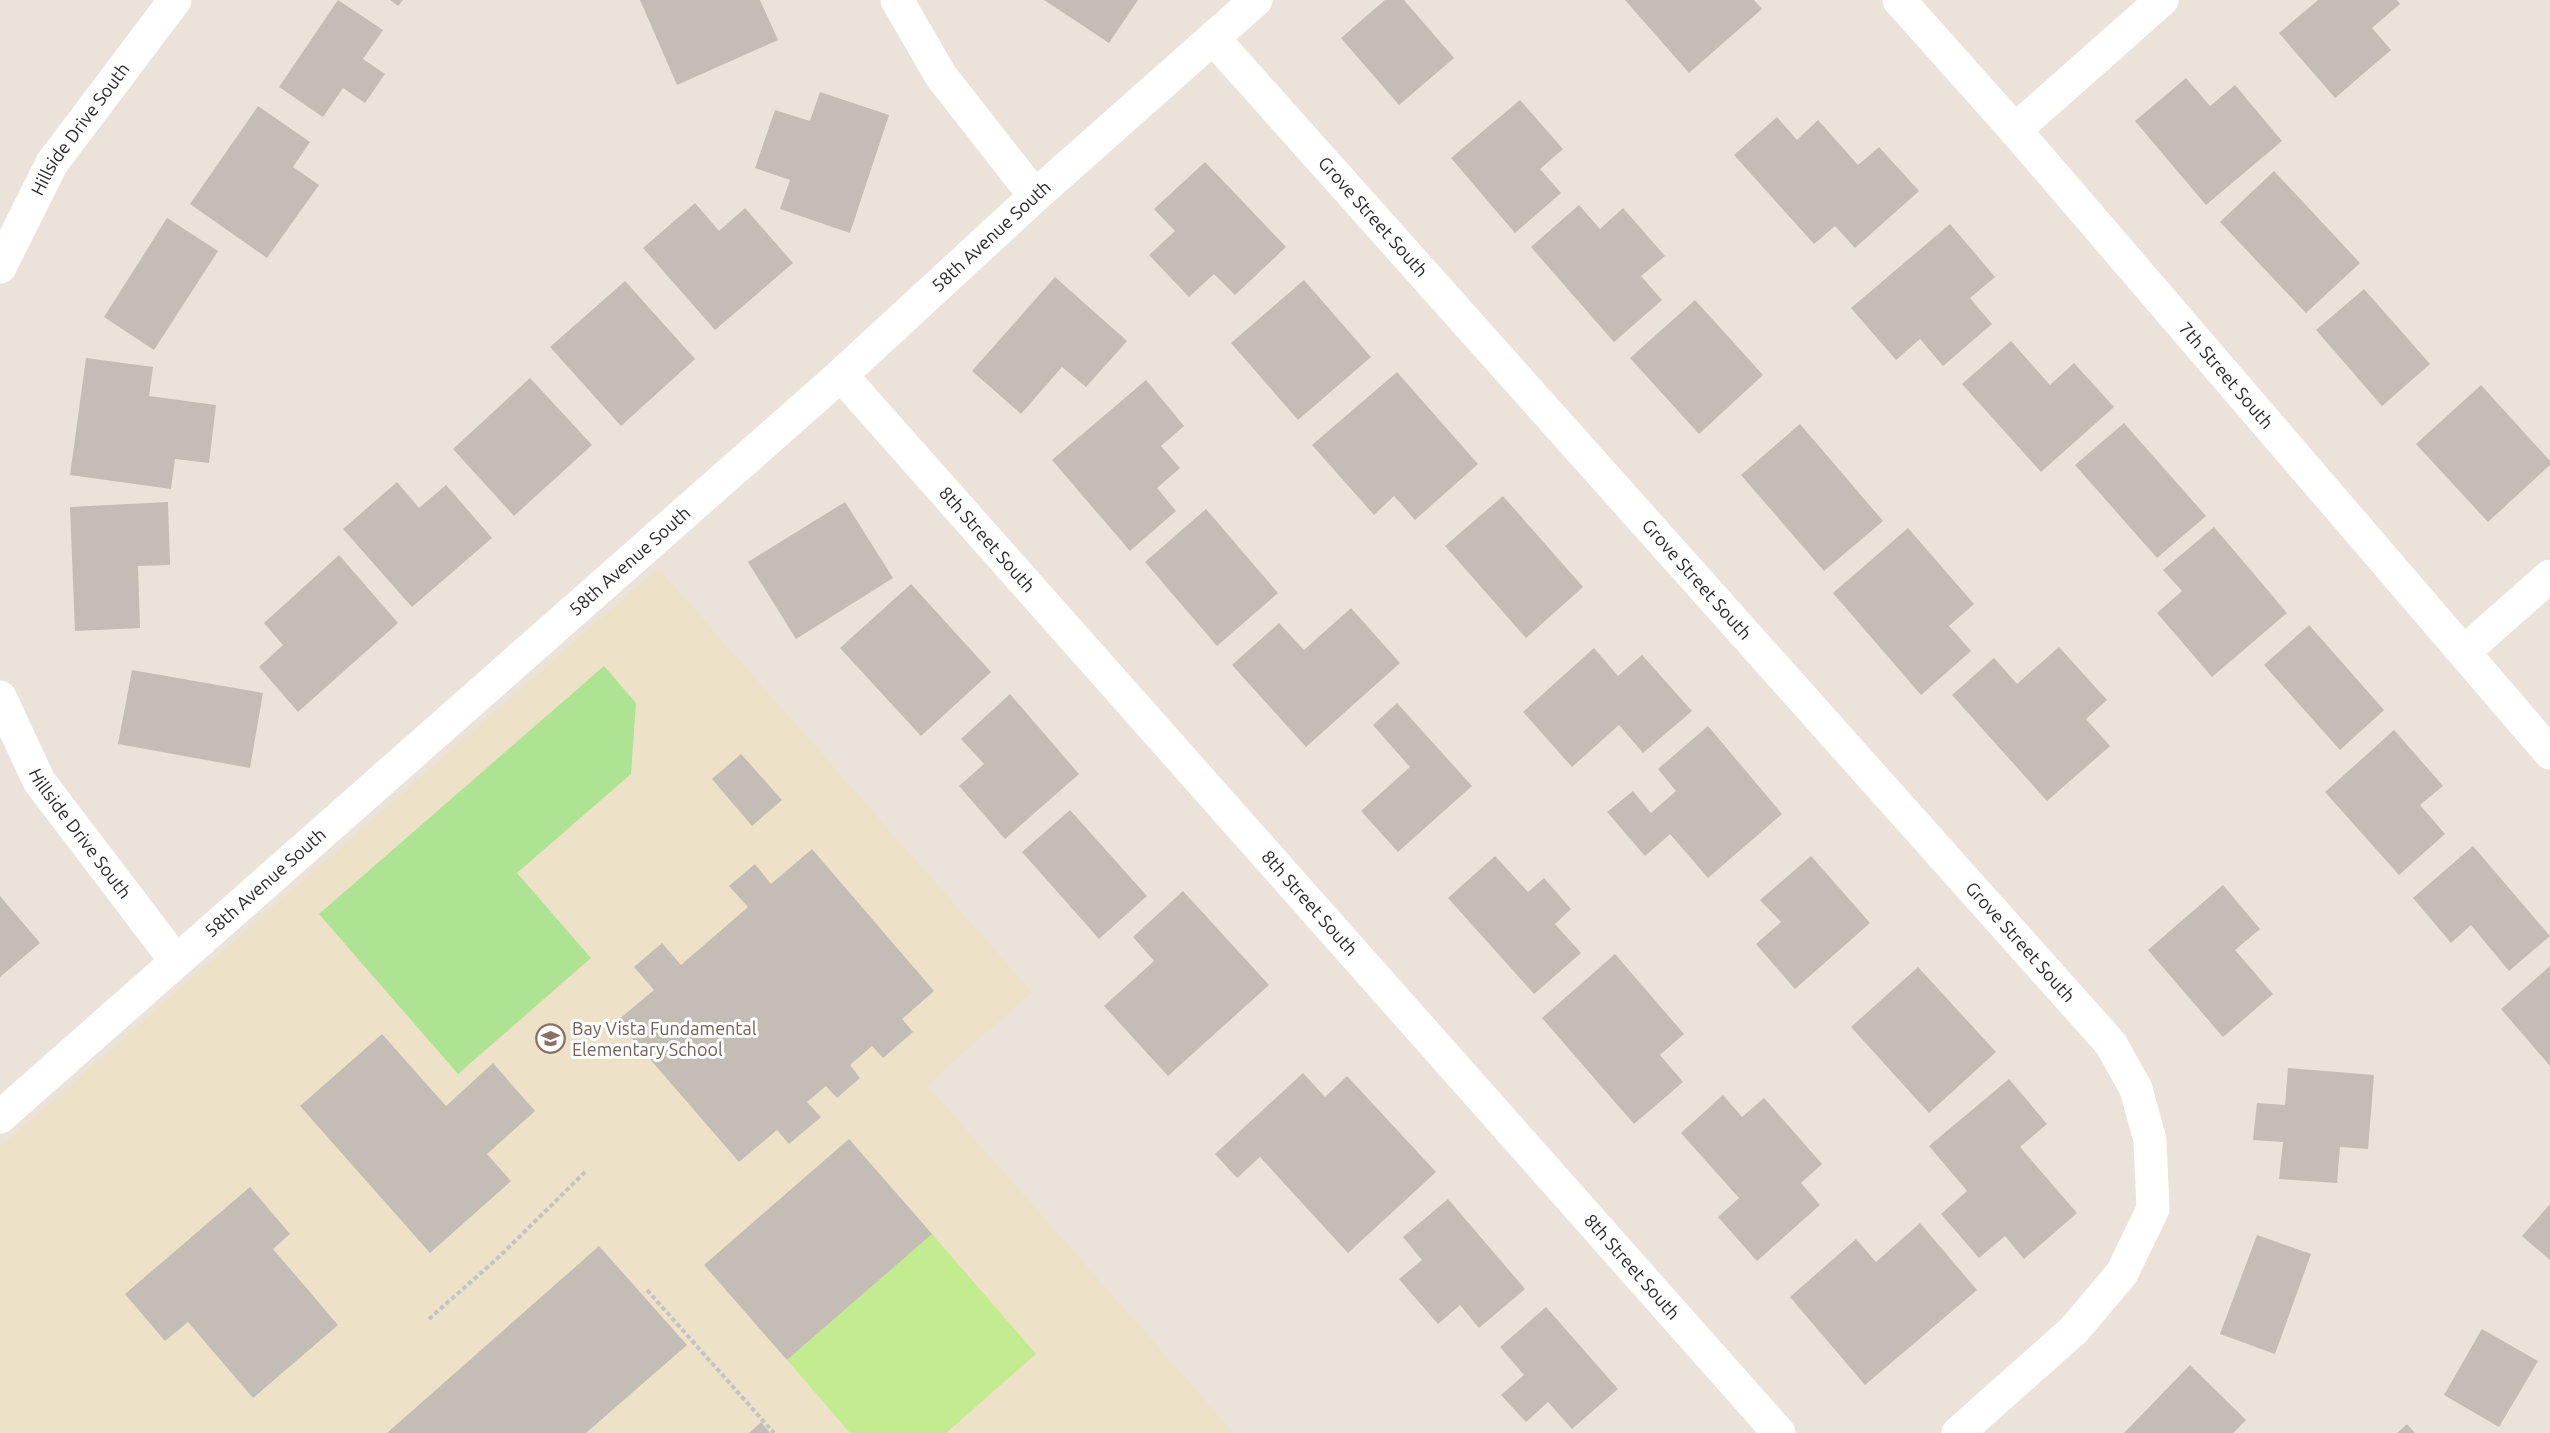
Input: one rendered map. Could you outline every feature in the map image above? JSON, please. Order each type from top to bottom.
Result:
[{"type":"street","name":"Hillside Drive South","points":[[0,267],[52,163],[175,0]]},
{"type":"street","points":[[897,0],[940,76],[1035,196]]},
{"type":"street","name":"58th Avenue South","points":[[0,1117],[841,375],[1035,196],[1256,0]]},
{"type":"street","name":"7th Street South","points":[[1899,0],[2015,130],[2465,651],[2550,753]]},
{"type":"street","points":[[2015,130],[2162,0]]},
{"type":"street","name":"Grove Street South","points":[[1213,38],[2068,999],[2111,1044],[2136,1089],[2150,1140],[2153,1209],[2122,1273],[2074,1330],[1958,1433]]},
{"type":"street","name":"8th Street South","points":[[841,375],[1779,1433]]},
{"type":"street","points":[[2465,651],[2550,576]]},
{"type":"street","name":"Hillside Drive South","points":[[0,697],[39,781],[176,961]]},
{"type":"path","points":[[429,1319],[500,1256],[587,1170]]},
{"type":"path","points":[[647,1290],[774,1433]]},
{"type":"shaded area","name":"Bay Vista Fundamental Elementary School","points":[[658,568],[1032,992],[927,1085],[1234,1433],[0,1433],[0,1147]]},
{"type":"green space","points":[[604,666],[636,703],[631,774],[517,873],[591,958],[458,1074],[319,914]]},
{"type":"green space","points":[[932,1234],[1036,1354],[946,1433],[850,1433],[787,1360]]},
{"type":"building","points":[[338,0],[383,30],[363,59],[385,74],[365,103],[343,88],[323,117],[279,87]]},
{"type":"building","points":[[390,0],[403,0],[398,6]]},
{"type":"building","points":[[640,0],[760,0],[778,40],[677,85]]},
{"type":"building","points":[[1044,0],[1138,0],[1109,43]]},
{"type":"building","points":[[1385,0],[1404,0],[1454,58],[1399,105],[1341,38]]},
{"type":"building","points":[[1625,0],[1754,0],[1762,9],[1689,73]]},
{"type":"building","points":[[2318,0],[2397,0],[2400,4],[2372,28],[2391,50],[2335,98],[2279,33]]},
{"type":"building","points":[[2186,78],[2210,106],[2235,85],[2282,141],[2206,205],[2135,121]]},
{"type":"building","points":[[820,92],[889,115],[850,233],[780,209],[790,180],[755,168],[775,110],[810,121]]},
{"type":"building","points":[[1520,100],[1563,149],[1540,169],[1561,193],[1515,233],[1451,158]]},
{"type":"building","points":[[258,106],[310,142],[293,167],[319,185],[267,258],[190,204]]},
{"type":"building","points":[[1777,117],[1797,140],[1818,120],[1858,165],[1879,147],[1919,191],[1855,248],[1835,226],[1814,244],[1734,155]]},
{"type":"building","points":[[1205,162],[1286,247],[1235,295],[1214,274],[1189,297],[1149,255],[1175,231],[1154,209]]},
{"type":"building","points":[[2274,171],[2360,263],[2306,313],[2220,222]]},
{"type":"building","points":[[695,203],[719,231],[745,208],[793,263],[715,330],[643,248]]},
{"type":"building","points":[[1579,205],[1600,229],[1623,208],[1665,256],[1641,276],[1662,300],[1614,342],[1531,247]]},
{"type":"building","points":[[167,218],[218,251],[154,350],[104,317]]},
{"type":"building","points":[[1950,224],[1995,277],[1970,298],[1992,324],[1943,366],[1920,339],[1896,360],[1851,308]]},
{"type":"building","points":[[1055,277],[1127,341],[1086,387],[1062,367],[1021,414],[972,371]]},
{"type":"building","points":[[1304,280],[1371,357],[1298,420],[1231,343]]},
{"type":"building","points":[[625,281],[695,359],[621,426],[550,347]]},
{"type":"building","points":[[2364,289],[2430,364],[2382,406],[2316,330]]},
{"type":"building","points":[[1695,300],[1763,375],[1699,434],[1630,358]]},
{"type":"building","points":[[2011,341],[2050,385],[2074,363],[2114,407],[2041,472],[1962,384]]},
{"type":"building","points":[[86,358],[153,367],[149,396],[216,405],[209,463],[175,459],[171,489],[70,475]]},
{"type":"building","points":[[1397,372],[1478,464],[1415,520],[1394,496],[1374,515],[1312,445]]},
{"type":"building","points":[[530,378],[592,445],[514,516],[453,449]]},
{"type":"building","points":[[1146,380],[1184,426],[1161,446],[1180,468],[1157,488],[1176,511],[1130,551],[1052,460]]},
{"type":"building","points":[[2481,385],[2550,461],[2550,465],[2488,522],[2416,444]]},
{"type":"building","points":[[2124,423],[2206,516],[2157,558],[2075,465]]},
{"type":"building","points":[[1800,424],[1883,521],[1824,571],[1741,475]]},
{"type":"building","points":[[397,482],[419,508],[446,485],[492,538],[412,607],[343,529]]},
{"type":"building","points":[[1503,496],[1583,587],[1526,638],[1445,546]]},
{"type":"building","points":[[168,502],[170,565],[138,566],[140,628],[75,631],[70,507]]},
{"type":"building","points":[[845,502],[893,578],[796,639],[748,562]]},
{"type":"building","points":[[1206,509],[1278,593],[1217,646],[1145,562]]},
{"type":"building","points":[[2214,527],[2287,613],[2212,677],[2157,613],[2182,591],[2163,570]]},
{"type":"building","points":[[1908,528],[1974,604],[1949,626],[1971,651],[1921,695],[1833,593]]},
{"type":"building","points":[[339,555],[398,623],[298,712],[259,667],[283,645],[264,623]]},
{"type":"building","points":[[911,584],[991,672],[921,736],[840,648]]},
{"type":"building","points":[[1351,608],[1400,663],[1306,747],[1232,665],[1279,623],[1304,650]]},
{"type":"building","points":[[2309,625],[2384,710],[2340,750],[2264,665]]},
{"type":"building","points":[[2059,647],[2107,700],[2086,719],[2110,746],[2047,801],[1952,695],[1994,658],[2017,684]]},
{"type":"building","points":[[1594,648],[1618,676],[1642,655],[1692,711],[1643,753],[1619,725],[1572,767],[1523,712]]},
{"type":"building","points":[[132,670],[263,693],[250,768],[118,744]]},
{"type":"building","points":[[1010,694],[1079,774],[1005,839],[959,786],[984,764],[961,739]]},
{"type":"building","points":[[1397,703],[1472,786],[1398,852],[1361,811],[1410,767],[1373,725]]},
{"type":"building","points":[[1708,726],[1782,814],[1708,878],[1670,834],[1645,856],[1607,812],[1633,791],[1651,813],[1676,791],[1658,769]]},
{"type":"building","points":[[2394,730],[2443,786],[2420,805],[2445,834],[2399,875],[2325,792]]},
{"type":"building","points":[[741,754],[782,800],[752,826],[712,779]]},
{"type":"building","points":[[1070,810],[1147,896],[1099,939],[1022,852]]},
{"type":"building","points":[[2473,846],[2550,936],[2509,971],[2471,925],[2451,943],[2413,898]]},
{"type":"building","points":[[812,849],[934,991],[902,1019],[913,1032],[883,1058],[872,1046],[850,1065],[860,1078],[837,1098],[826,1086],[807,1102],[821,1117],[789,1144],[777,1130],[739,1162],[617,1021],[654,990],[634,967],[662,943],[681,965],[748,907],[729,886],[755,864],[771,884]]},
{"type":"building","points":[[1495,856],[1528,892],[1544,878],[1571,909],[1555,924],[1581,953],[1534,994],[1448,898]]},
{"type":"building","points":[[1811,856],[1870,923],[1795,989],[1756,944],[1781,922],[1760,900]]},
{"type":"building","points":[[2223,885],[2260,929],[2235,950],[2273,994],[2223,1037],[2148,950]]},
{"type":"building","points":[[1183,891],[1269,985],[1168,1076],[1104,1006],[1154,961],[1133,937]]},
{"type":"building","points":[[0,896],[40,943],[0,977]]},
{"type":"building","points":[[1615,954],[1684,1034],[1660,1055],[1683,1082],[1634,1124],[1542,1018]]},
{"type":"building","points":[[2550,966],[2550,1066],[2501,1009]]},
{"type":"building","points":[[1918,967],[1996,1052],[1929,1113],[1851,1027]]},
{"type":"building","points":[[382,1034],[446,1106],[493,1063],[535,1111],[487,1154],[511,1181],[430,1253],[300,1106]]},
{"type":"building","points":[[2288,1068],[2374,1075],[2368,1149],[2340,1147],[2337,1183],[2279,1179],[2283,1142],[2253,1140],[2257,1103],[2285,1105]]},
{"type":"building","points":[[1303,1073],[1325,1097],[1347,1076],[1436,1172],[1348,1253],[1260,1157],[1237,1178],[1215,1154]]},
{"type":"building","points":[[2009,1079],[2047,1124],[2020,1147],[2077,1213],[2024,1259],[2005,1236],[1979,1258],[1941,1214],[1967,1191],[1929,1146]]},
{"type":"building","points":[[1723,1095],[1742,1117],[1764,1098],[1822,1164],[1801,1183],[1820,1205],[1757,1261],[1718,1217],[1739,1198],[1681,1133]]},
{"type":"building","points":[[849,1139],[932,1234],[787,1360],[704,1265]]},
{"type":"building","points":[[250,1187],[290,1234],[273,1249],[338,1325],[253,1398],[188,1322],[165,1341],[125,1294]]},
{"type":"building","points":[[1448,1199],[1525,1289],[1479,1328],[1460,1305],[1438,1324],[1399,1279],[1422,1260],[1403,1237]]},
{"type":"building","points":[[2550,1204],[2550,1260],[2522,1236]]},
{"type":"building","points":[[1920,1223],[1977,1290],[1865,1385],[1790,1297],[1856,1239],[1876,1262]]},
{"type":"building","points":[[2257,1235],[2311,1254],[2275,1354],[2220,1334]]},
{"type":"building","points":[[599,1246],[687,1345],[586,1433],[387,1433]]},
{"type":"building","points":[[1546,1307],[1618,1389],[1572,1429],[1548,1402],[1526,1422],[1501,1395],[1524,1375],[1500,1347]]},
{"type":"building","points":[[2482,1329],[2538,1361],[2499,1427],[2444,1395]]},
{"type":"building","points":[[2190,1365],[2246,1420],[2233,1433],[2124,1433]]},
{"type":"building","points":[[761,1422],[770,1433],[749,1433]]},
{"type":"building","points":[[2407,1424],[2415,1433],[2397,1433]]},
{"type":"place","name":"Bay Vista Fundamental Elementary School","points":[[551,1039]]}]
